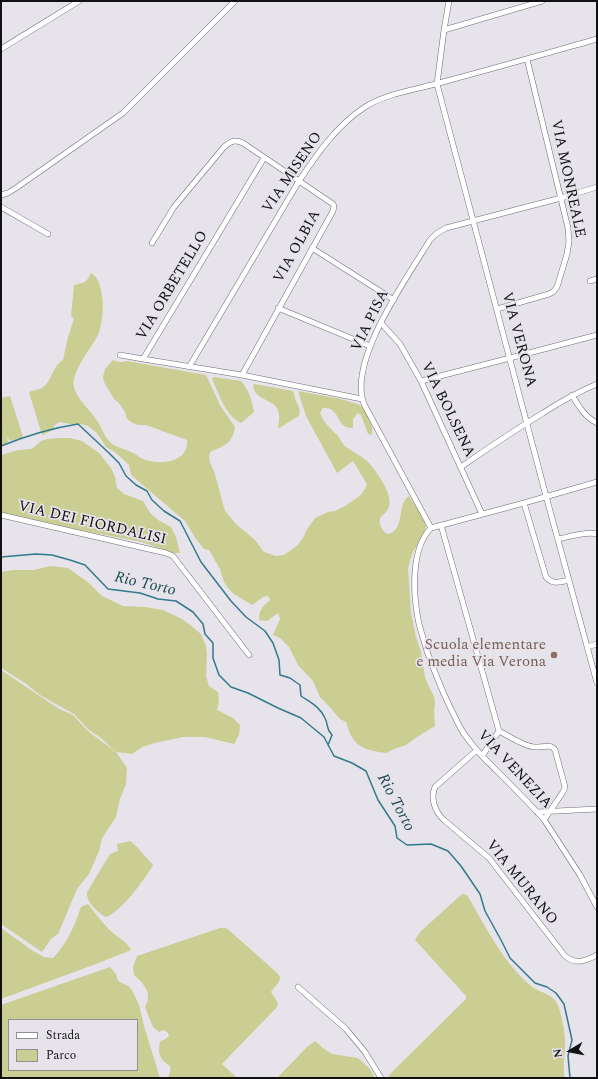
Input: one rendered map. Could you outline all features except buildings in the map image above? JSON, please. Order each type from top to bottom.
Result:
[{"type":"street","points":[[1,49],[79,1]]},
{"type":"street","points":[[1,195],[16,188],[127,109],[235,1]]},
{"type":"street","name":"VIA VERONA","points":[[449,1],[437,84],[597,683]]},
{"type":"street","points":[[444,30],[539,1]]},
{"type":"street","name":"VIA MISENO","points":[[189,367],[298,181],[326,143],[361,109],[372,102],[388,96],[437,84],[597,39]]},
{"type":"street","name":"VIA MONREALE","points":[[497,309],[551,293],[556,289],[567,254],[569,242],[568,228],[527,58]]},
{"type":"street","name":"VIA OLBIA","points":[[152,243],[174,207],[229,142],[235,140],[241,142],[331,202],[334,206],[333,211],[242,375]]},
{"type":"street","name":"VIA ORBETELLO","points":[[264,158],[144,358],[242,375],[362,399]]},
{"type":"street","name":"VIA PISA","points":[[431,528],[362,399],[362,375],[370,346],[394,300],[433,236],[439,231],[473,220],[561,198],[597,187]]},
{"type":"street","points":[[1,206],[48,234]]},
{"type":"street","points":[[312,248],[394,300]]},
{"type":"street","points":[[590,281],[597,279]]},
{"type":"street","points":[[278,308],[370,346]]},
{"type":"street","name":"VIA BOLSENA","points":[[381,324],[400,344],[421,381],[482,514]]},
{"type":"street","points":[[421,381],[597,335]]},
{"type":"street","points":[[120,355],[144,358]]},
{"type":"street","points":[[461,466],[527,422],[572,396],[597,384]]},
{"type":"street","points":[[572,396],[583,413],[597,423]]},
{"type":"street","points":[[431,528],[597,482]]},
{"type":"street","points":[[524,503],[545,576],[548,580],[554,583],[569,580]]},
{"type":"street","name":"VIA DEI FIORDALISI","points":[[1,516],[166,553],[173,556],[249,655]]},
{"type":"street","points":[[441,525],[498,731],[482,756]]},
{"type":"street","name":"VIA VENEZIA","points":[[431,528],[423,539],[417,556],[415,587],[418,618],[432,665],[442,689],[462,731],[482,756],[538,812],[582,879],[597,907]]},
{"type":"street","points":[[558,539],[588,533],[597,534]]},
{"type":"street","points":[[587,647],[597,644]]},
{"type":"street","points":[[498,731],[530,746],[551,746],[554,748],[565,785],[563,792],[544,820]]},
{"type":"street","name":"VIA MURANO","points":[[477,750],[436,786],[433,797],[438,814],[489,858],[566,956],[578,962],[588,960],[597,955]]},
{"type":"street","points":[[538,812],[597,809]]},
{"type":"street","points":[[298,986],[346,1029],[365,1052],[381,1078]]},
{"type":"green space","points":[[91,273],[99,282],[103,301],[102,317],[99,332],[79,366],[76,374],[74,387],[78,396],[96,419],[106,438],[111,443],[144,459],[167,462],[184,453],[187,440],[146,425],[138,425],[127,419],[125,412],[119,403],[114,399],[104,382],[103,377],[105,369],[113,360],[120,362],[127,361],[206,375],[220,405],[235,427],[232,438],[227,444],[210,452],[209,457],[225,511],[236,524],[255,540],[264,552],[276,556],[284,555],[298,545],[315,518],[345,506],[361,495],[367,484],[353,461],[337,473],[306,416],[298,391],[341,399],[360,405],[364,409],[372,427],[372,435],[368,434],[361,415],[358,413],[353,419],[353,428],[343,425],[336,414],[329,409],[323,408],[320,413],[325,423],[338,436],[345,446],[367,461],[386,489],[390,501],[388,510],[380,518],[380,525],[383,530],[387,534],[392,533],[397,528],[404,502],[409,496],[426,526],[424,534],[412,554],[408,568],[411,613],[421,652],[425,677],[434,696],[435,726],[406,745],[386,753],[367,749],[359,745],[349,732],[346,722],[340,719],[320,697],[313,681],[298,665],[289,647],[280,638],[273,635],[280,619],[278,613],[267,621],[259,620],[262,609],[270,600],[268,596],[263,597],[252,605],[234,594],[224,582],[220,569],[209,550],[204,549],[185,521],[131,475],[129,465],[116,453],[106,447],[96,432],[88,426],[59,422],[51,431],[42,435],[29,392],[42,388],[48,382],[56,366],[63,360],[74,319],[71,316],[74,285],[85,282]]},
{"type":"green space","points":[[214,377],[241,381],[246,388],[254,412],[241,423],[235,420],[227,410],[212,379]]},
{"type":"green space","points":[[254,384],[293,391],[300,410],[299,416],[279,428],[278,410],[275,405],[256,392],[253,386]]},
{"type":"green space","points":[[10,396],[23,437],[10,441],[3,425],[8,441],[7,444],[1,446],[1,398]]},
{"type":"green space","points":[[58,438],[70,438],[82,441],[99,453],[111,468],[115,477],[117,488],[124,494],[143,501],[150,513],[158,520],[171,527],[176,537],[180,553],[174,553],[142,542],[1,512],[1,455],[18,450],[32,449],[41,441]]},
{"type":"green space","points":[[50,566],[68,568],[89,583],[102,596],[123,606],[163,610],[180,618],[201,634],[206,646],[206,676],[209,686],[218,692],[219,702],[217,710],[233,718],[240,725],[239,735],[234,744],[205,737],[183,737],[142,747],[132,754],[116,752],[101,738],[89,730],[74,714],[40,695],[25,683],[1,668],[1,572],[13,570],[34,570]]},
{"type":"green space","points":[[1,670],[59,709],[73,715],[89,732],[116,752],[127,768],[126,784],[120,799],[116,817],[102,838],[99,851],[89,874],[77,889],[58,934],[51,939],[42,952],[1,924]]},
{"type":"green space","points":[[130,841],[153,865],[139,886],[125,902],[112,914],[106,917],[96,910],[90,903],[87,892],[110,854],[118,851],[117,844]]},
{"type":"green space","points":[[462,894],[467,895],[495,943],[520,976],[537,990],[552,997],[559,1006],[565,1036],[565,1078],[389,1078],[389,1075],[466,999],[466,996],[415,940],[420,932]]},
{"type":"green space","points":[[88,904],[106,926],[125,942],[131,950],[1,999],[1,928],[33,951],[44,957],[53,958],[63,946],[70,934],[81,907]]},
{"type":"green space","points":[[220,928],[226,928],[230,931],[280,977],[278,983],[271,992],[278,1003],[277,1007],[222,1064],[237,1078],[168,1078],[171,1068],[161,1057],[159,1049],[160,1042],[169,1035],[163,1030],[159,1032],[153,1027],[145,1007],[148,993],[144,985],[134,975],[133,967],[137,956]]},
{"type":"green space","points":[[110,967],[116,974],[118,981],[128,986],[132,990],[139,1005],[160,1078],[1,1078],[1,1005]]},
{"type":"green space","points":[[315,1041],[332,1054],[358,1058],[370,1069],[375,1078],[277,1078],[307,1047]]},
{"type":"waterway","points":[[1,446],[39,433],[78,424],[119,463],[126,476],[136,485],[147,491],[152,500],[164,511],[180,521],[201,562],[231,601],[246,617],[265,631],[273,643],[279,660],[280,675],[290,678],[300,685],[301,696],[314,705],[323,714],[332,735],[328,745]]},
{"type":"waterway","name":"Rio Torto","points":[[1,557],[36,554],[52,555],[70,560],[85,565],[108,589],[140,593],[158,599],[176,601],[193,612],[203,624],[205,634],[213,643],[213,658],[219,675],[231,687],[248,693],[301,718],[324,737],[334,756],[352,763],[366,771],[378,800],[395,826],[397,838],[407,845],[431,844],[448,851],[461,866],[480,894],[485,911],[510,958],[535,983],[547,987],[556,993],[564,1004],[572,1040],[568,1056],[570,1078]]},
{"type":"place","name":"Scuola elementare e media Via Verona","points":[[554,655]]}]
